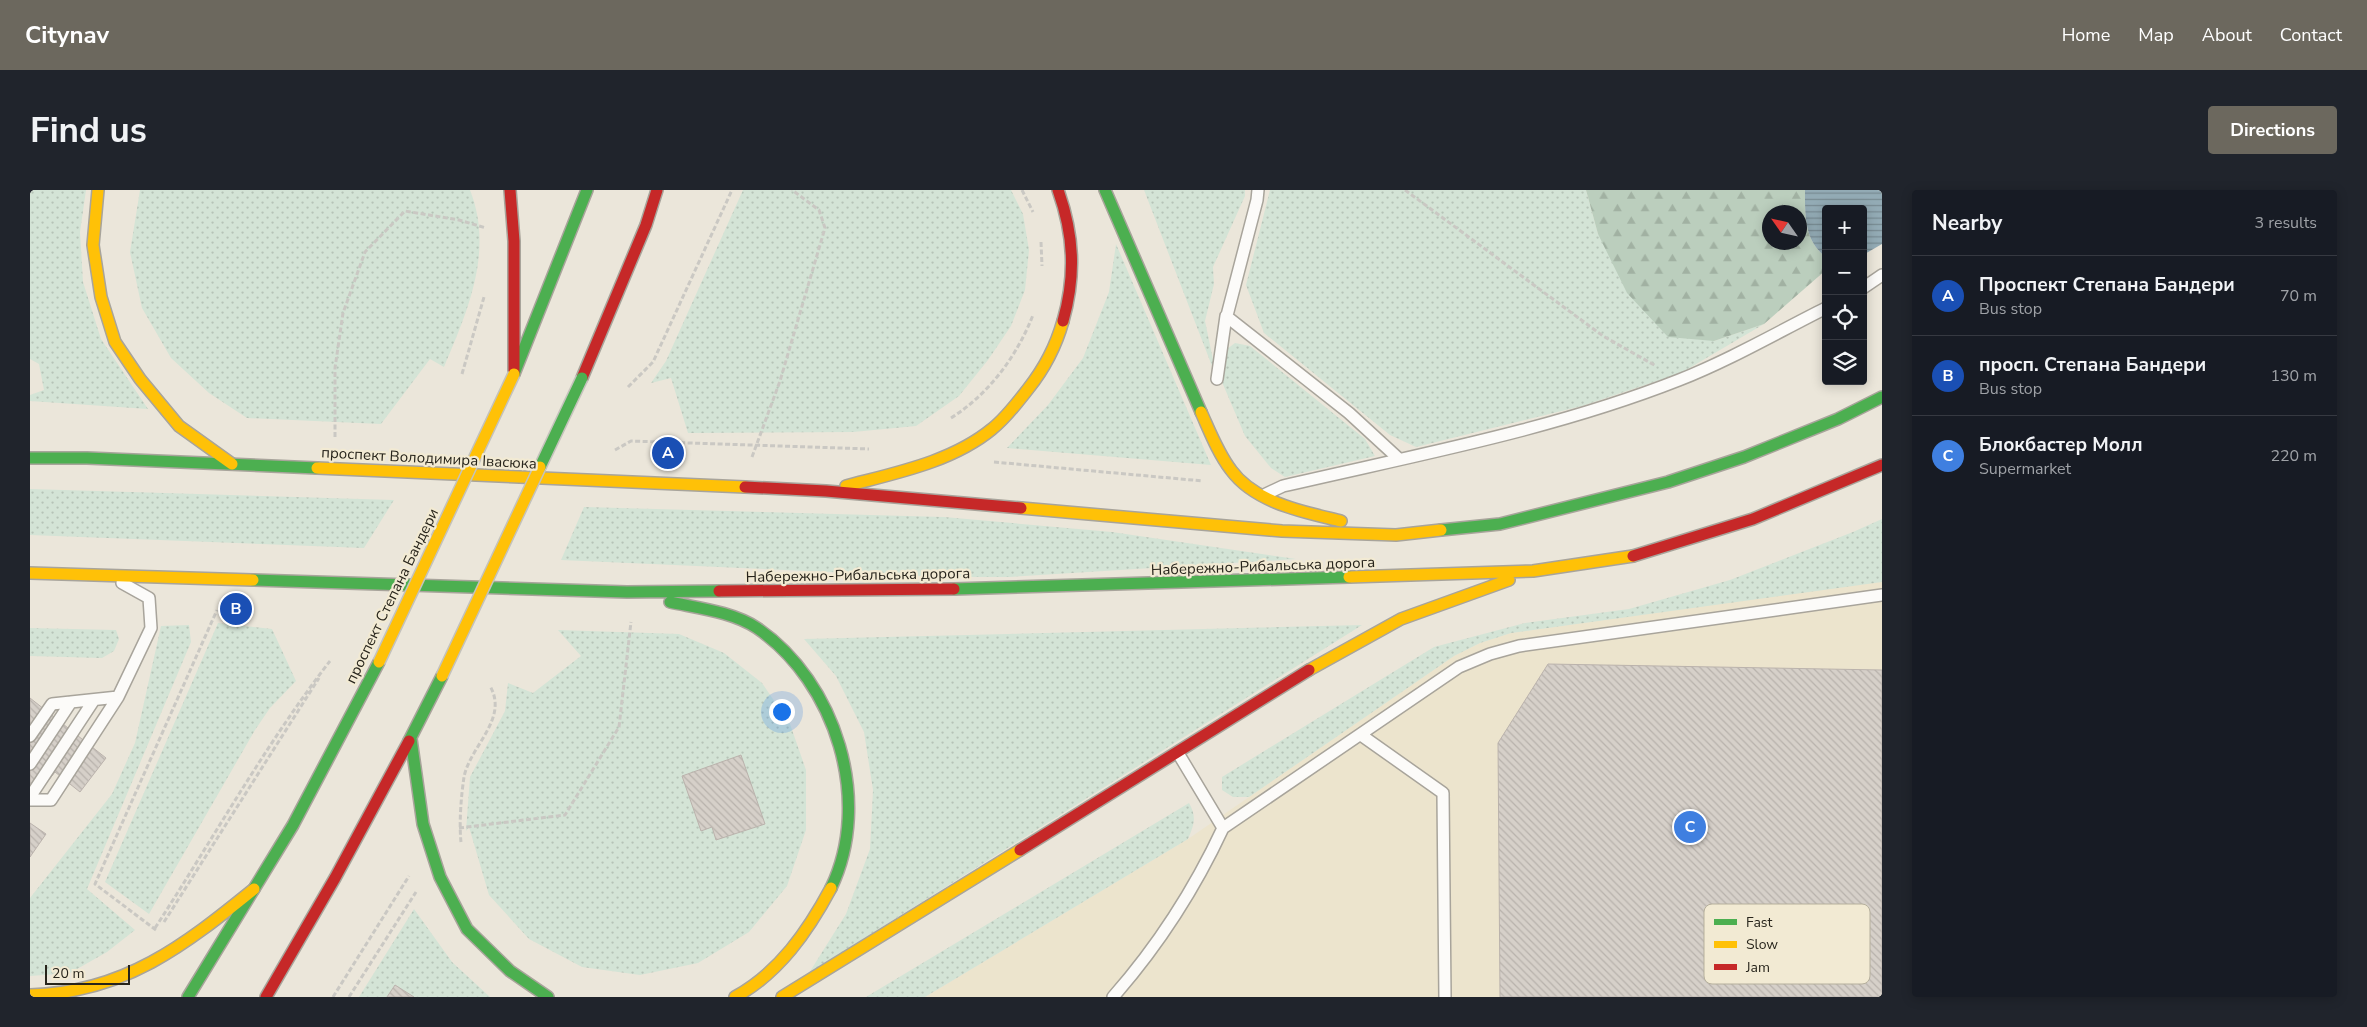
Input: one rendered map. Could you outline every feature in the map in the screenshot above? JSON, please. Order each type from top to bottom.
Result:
[{"type":"main road","points":[[98,190],[92,245],[102,297],[115,342],[140,379],[179,426],[232,464]]},
{"type":"main road","points":[[510,190],[514,241],[514,374]]},
{"type":"main road","name":"проспект Степана Бандери","points":[[188,997],[294,826],[379,662],[514,374],[587,190]]},
{"type":"main road","points":[[826,491],[909,470],[977,438],[1001,421],[1033,385],[1058,338],[1070,297],[1073,256],[1068,211],[1058,190]]},
{"type":"main road","points":[[1105,190],[1215,444],[1233,473],[1263,496],[1298,510],[1396,535]]},
{"type":"main road","points":[[266,997],[319,909],[411,739],[582,378],[646,225],[662,194]]},
{"type":"main road","name":"Набережно-Рибальська дорога","points":[[826,491],[1282,531],[1396,535],[1500,524],[1668,482],[1744,457],[1838,419],[1882,397]]},
{"type":"main road","name":"проспект Володимира Івасюка","points":[[30,458],[232,464],[826,491]]},
{"type":"main road","name":"Набережно-Рибальська дорога","points":[[627,592],[1000,589],[1533,571],[1624,558],[1753,519],[1882,465]]},
{"type":"main road","points":[[782,997],[1336,654],[1401,619],[1533,571]]},
{"type":"main road","points":[[30,572],[627,592],[698,608],[755,627],[778,647],[805,677],[830,717],[845,765],[850,813],[843,860],[823,902],[788,955],[752,989],[735,997]]},
{"type":"main road","points":[[411,739],[423,824],[440,877],[467,929],[510,972],[548,997]]},
{"type":"main road","points":[[30,994],[82,990],[117,979],[173,951],[255,888]]},
{"type":"lane","points":[[1217,379],[1226,316],[1258,190]]},
{"type":"lane","points":[[1867,285],[1882,276]]},
{"type":"lane","points":[[1263,496],[1283,486],[1503,435],[1582,413],[1680,380],[1822,310]]},
{"type":"lane","points":[[1226,316],[1349,413],[1399,459]]},
{"type":"lane","points":[[30,445],[44,458]]},
{"type":"lane","points":[[94,700],[30,798],[51,800],[118,697],[151,628],[149,598],[108,575]]},
{"type":"lane","points":[[1113,997],[1134,974],[1204,868],[1223,828],[1361,736],[1459,667],[1490,654],[1519,646],[1882,595]]},
{"type":"lane","points":[[30,736],[52,704],[118,697]]},
{"type":"lane","points":[[30,764],[71,702]]},
{"type":"lane","points":[[1361,736],[1443,793],[1445,997]]},
{"type":"lane","points":[[1177,752],[1223,828]]},
{"type":"path","points":[[628,387],[653,362],[732,190]]},
{"type":"path","points":[[752,457],[780,381],[825,228],[818,210],[792,190]]},
{"type":"path","points":[[1022,190],[1034,214]]},
{"type":"path","points":[[1405,190],[1603,336],[1680,380]]},
{"type":"path","points":[[336,437],[335,368],[343,313],[365,252],[405,211],[459,220],[493,231]]},
{"type":"path","points":[[486,219],[487,229]]},
{"type":"path","points":[[1040,234],[1042,272]]},
{"type":"path","points":[[462,374],[486,293]]},
{"type":"path","points":[[945,422],[959,414],[1001,373],[1028,328],[1036,308]]},
{"type":"path","points":[[959,414],[995,463],[1217,482],[1233,473]]},
{"type":"path","points":[[614,450],[631,440],[868,449],[877,447]]},
{"type":"path","points":[[217,610],[95,884],[158,932],[330,661]]},
{"type":"path","points":[[468,826],[565,815],[619,727],[631,622]]},
{"type":"path","points":[[333,997],[411,873]]},
{"type":"path","points":[[150,936],[155,928]]},
{"type":"shaded area","points":[[1882,581],[1882,997],[925,997],[1188,839],[1454,656],[1480,643],[1511,633]]},
{"type":"green space","points":[[30,190],[86,190],[80,232],[83,282],[101,339],[148,409],[30,401],[30,395],[44,390],[39,364],[30,359]]},
{"type":"green space","points":[[140,190],[470,190],[477,213],[479,258],[475,280],[462,324],[444,367],[430,359],[381,424],[247,418],[209,393],[171,358],[142,308],[130,252]]},
{"type":"green space","points":[[743,190],[1011,190],[1023,214],[1029,250],[1025,290],[1011,326],[988,360],[959,396],[916,426],[853,432],[688,433],[671,378],[651,383],[666,361]]},
{"type":"green space","points":[[1144,190],[1245,190],[1245,196],[1213,267],[1214,284],[1205,321],[1217,379]]},
{"type":"green space","points":[[1270,190],[1586,190],[1598,234],[1714,341],[1764,324],[1681,373],[1582,406],[1416,447],[1390,435],[1264,333],[1246,285]]},
{"type":"green space","points":[[1586,190],[1805,190],[1805,205],[1762,205],[1762,250],[1807,250],[1807,227],[1813,243],[1822,254],[1822,273],[1764,324],[1714,341],[1668,337],[1627,293],[1598,234]]},
{"type":"green space","points":[[1116,244],[1211,465],[1007,448],[1048,405],[1083,358],[1109,292]]},
{"type":"green space","points":[[1235,343],[1250,346],[1365,439],[1375,456],[1285,477],[1271,468],[1245,436],[1222,382],[1227,349]]},
{"type":"green space","points":[[30,489],[394,500],[364,548],[30,535]]},
{"type":"green space","points":[[584,507],[944,517],[1112,532],[1296,559],[1009,577],[945,577],[561,560]]},
{"type":"green space","points":[[1882,519],[1882,582],[1511,633],[1480,643],[1454,656],[1249,797],[1233,797],[1222,790],[1222,777],[1434,647],[1525,623],[1629,609],[1730,580]]},
{"type":"green space","points":[[218,623],[272,629],[296,681],[270,708],[255,730],[149,914],[105,882]]},
{"type":"green space","points":[[189,625],[191,642],[87,889],[135,930],[107,952],[70,973],[30,976],[30,898],[112,794],[135,743],[161,626]]},
{"type":"green space","points":[[1362,625],[809,973],[846,914],[870,849],[873,790],[864,732],[836,676],[804,639]]},
{"type":"green space","points":[[30,628],[116,630],[119,639],[114,651],[102,658],[30,656]]},
{"type":"green space","points":[[558,630],[679,634],[724,653],[762,683],[790,724],[806,770],[806,830],[787,886],[749,932],[698,963],[640,975],[582,967],[529,939],[489,895],[469,827],[466,831],[470,777],[505,711],[508,683],[533,693],[581,656]]},
{"type":"green space","points":[[1189,803],[1194,821],[1188,839],[925,997],[866,997]]},
{"type":"green space","points":[[414,909],[452,962],[490,997],[359,997]]},
{"type":"water","points":[[1805,190],[1882,190],[1882,244],[1867,253],[1867,205],[1822,205],[1822,254],[1813,243],[1807,227],[1807,205],[1805,205]]},
{"type":"building","points":[[1548,664],[1882,670],[1882,997],[1500,997],[1498,743]]},
{"type":"building","points":[[30,698],[106,758],[80,792],[55,772],[30,804],[30,755],[33,752],[30,750]]},
{"type":"building","points":[[741,755],[765,824],[716,840],[712,827],[701,831],[682,776]]},
{"type":"building","points":[[30,823],[46,834],[30,857]]},
{"type":"building","points":[[395,985],[414,997],[387,997]]},
{"type":"traffic: fast","points":[[514,374],[587,190]]},
{"type":"traffic: fast","points":[[1105,190],[1201,412]]},
{"type":"traffic: fast","points":[[540,467],[582,378]]},
{"type":"traffic: fast","points":[[1441,530],[1500,524],[1668,482],[1744,457],[1838,419],[1882,397]]},
{"type":"traffic: fast","points":[[30,458],[87,458],[317,468]]},
{"type":"traffic: fast","points":[[954,589],[1349,577]]},
{"type":"traffic: fast","points":[[253,580],[627,592],[719,591]]},
{"type":"traffic: fast","points":[[670,602],[726,614],[757,628],[785,651],[808,679],[826,711],[839,746],[847,782],[848,818],[843,854],[831,888]]},
{"type":"traffic: fast","points":[[188,997],[293,825],[379,662]]},
{"type":"traffic: fast","points":[[409,741],[442,676]]},
{"type":"traffic: fast","points":[[411,739],[423,824],[440,877],[467,929],[510,971],[548,997]]},
{"type":"traffic: slow","points":[[98,190],[93,245],[101,297],[115,342],[140,379],[179,426],[232,464]]},
{"type":"traffic: slow","points":[[846,486],[903,471],[941,458],[959,450],[992,429],[1011,410],[1039,373],[1049,357],[1063,321]]},
{"type":"traffic: slow","points":[[379,662],[514,374]]},
{"type":"traffic: slow","points":[[1201,412],[1222,457],[1241,481],[1253,491],[1296,510],[1341,521]]},
{"type":"traffic: slow","points":[[442,676],[540,467]]},
{"type":"traffic: slow","points":[[317,468],[745,487]]},
{"type":"traffic: slow","points":[[1021,508],[1282,531],[1396,535],[1441,530]]},
{"type":"traffic: slow","points":[[1349,577],[1533,571],[1633,556]]},
{"type":"traffic: slow","points":[[30,573],[253,580]]},
{"type":"traffic: slow","points":[[1309,670],[1401,619],[1509,580]]},
{"type":"traffic: slow","points":[[782,997],[1020,850]]},
{"type":"traffic: slow","points":[[735,997],[765,976],[791,950],[831,888]]},
{"type":"traffic: slow","points":[[30,995],[64,992],[95,985],[124,975],[178,947],[254,889]]},
{"type":"traffic: jam","points":[[510,190],[514,241],[514,373]]},
{"type":"traffic: jam","points":[[582,378],[646,225],[657,190]]},
{"type":"traffic: jam","points":[[1058,190],[1067,223],[1071,255],[1070,287],[1063,321]]},
{"type":"traffic: jam","points":[[1633,556],[1753,519],[1882,465]]},
{"type":"traffic: jam","points":[[745,487],[826,491],[1021,508]]},
{"type":"traffic: jam","points":[[719,591],[954,589]]},
{"type":"traffic: jam","points":[[1020,850],[1309,670]]},
{"type":"traffic: jam","points":[[266,997],[335,878],[409,741]]},
{"type":"place","name":"Проспект Степана Бандери","points":[[668,453]]},
{"type":"place","name":"просп. Степана Бандери","points":[[236,609]]},
{"type":"place","name":"Блокбастер Молл","points":[[1690,827]]}]
